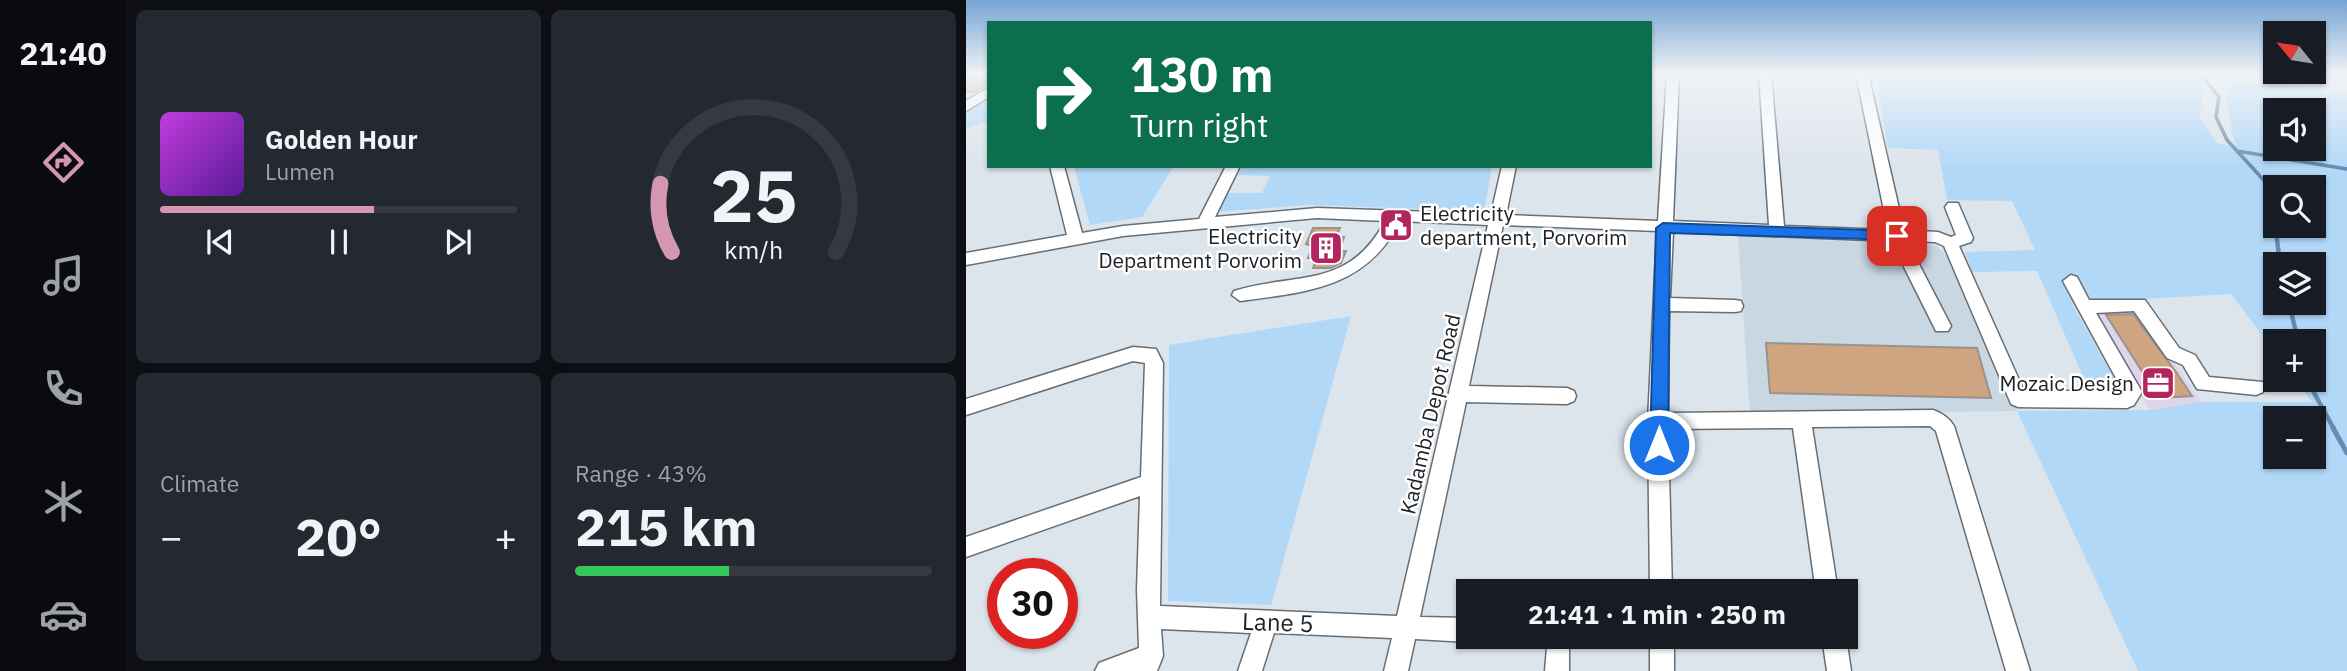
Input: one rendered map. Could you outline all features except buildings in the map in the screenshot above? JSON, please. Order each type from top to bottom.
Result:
[{"type":"street","points":[[1661,579],[1658,421],[1663,228],[1672,105]]},
{"type":"street","points":[[1769,105],[1785,237]]},
{"type":"street","points":[[1869,105],[1897,236],[1942,326]]},
{"type":"street","points":[[1058,168],[1076,239]]},
{"type":"street","points":[[1205,221],[1232,168]]},
{"type":"street","name":"Kadamba Depot Road","points":[[1396,671],[1509,168]]},
{"type":"street","points":[[1950,243],[1965,238],[1953,206]]},
{"type":"street","points":[[966,259],[1076,239],[1205,221],[1317,213],[1663,228],[1785,237],[1938,236],[1950,243],[2018,400],[2127,400],[2133,392],[2071,281]]},
{"type":"street","points":[[1240,295],[1306,285],[1354,268],[1366,261],[1382,241],[1396,215]]},
{"type":"street","points":[[1661,304],[1735,306]]},
{"type":"street","points":[[2084,307],[2139,304],[2173,353],[2189,360],[2204,384],[2256,387]]},
{"type":"street","points":[[966,407],[1133,354],[1150,354],[1154,363],[1148,663],[1107,671]]},
{"type":"street","points":[[1458,394],[1567,396]]},
{"type":"street","points":[[1658,421],[1933,418],[1944,426],[2018,671]]},
{"type":"street","points":[[1801,419],[1825,579]]},
{"type":"street","points":[[966,547],[1151,483]]},
{"type":"street","name":"Lane 5","points":[[1151,617],[1456,630]]},
{"type":"street","points":[[1250,671],[1266,621]]},
{"type":"street","points":[[1557,671],[1559,649]]},
{"type":"street","points":[[1662,649],[1662,671]]},
{"type":"street","points":[[1835,649],[1839,671]]},
{"type":"shaded area","points":[[973,105],[987,105],[987,122],[966,129],[966,110]]},
{"type":"shaded area","points":[[1881,105],[2201,105],[2200,118],[2217,143],[2235,146],[2227,105],[2263,105],[2263,161],[2326,161],[2326,105],[2347,105],[2347,671],[2138,671],[2017,411],[2150,410],[2201,402],[2312,402],[2305,392],[2326,392],[2326,329],[2263,329],[2263,336],[2231,294],[2072,303],[2120,389],[2088,388],[2037,271],[1972,272],[1965,252],[2035,250],[2012,201],[1947,200],[1938,150],[1888,148]]},
{"type":"shaded area","points":[[1075,168],[1173,168],[1142,217],[1090,225]]},
{"type":"shaded area","points":[[1243,168],[1492,168],[1484,211],[1309,205],[1216,212],[1228,193],[1262,193],[1270,176],[1238,175]]},
{"type":"shaded area","points":[[1738,236],[1937,246],[1949,258],[2017,411],[1750,414]]},
{"type":"shaded area","points":[[2137,308],[2201,402],[2150,410],[2093,312]]},
{"type":"shaded area","points":[[1351,316],[1271,605],[1168,601],[1169,345]]},
{"type":"waterway","points":[[2218,105],[2216,117],[2227,140],[2237,151]]},
{"type":"waterway","points":[[2237,151],[2347,169]]},
{"type":"waterway","points":[[2237,151],[2263,179]]},
{"type":"waterway","points":[[2277,238],[2279,252]]},
{"type":"waterway","points":[[2292,315],[2295,329]]},
{"type":"waterway","points":[[2314,392],[2334,429]]},
{"type":"waterway","points":[[2333,428],[2347,453]]},
{"type":"place","name":"Electricity department, Porvorim","points":[[1396,225]]},
{"type":"place","name":"Electricity Department Porvorim","points":[[1326,248]]},
{"type":"place","name":"Mozaic Design","points":[[2158,383]]},
{"type":"route","points":[[1659,445],[1663,228],[1897,236]]}]
